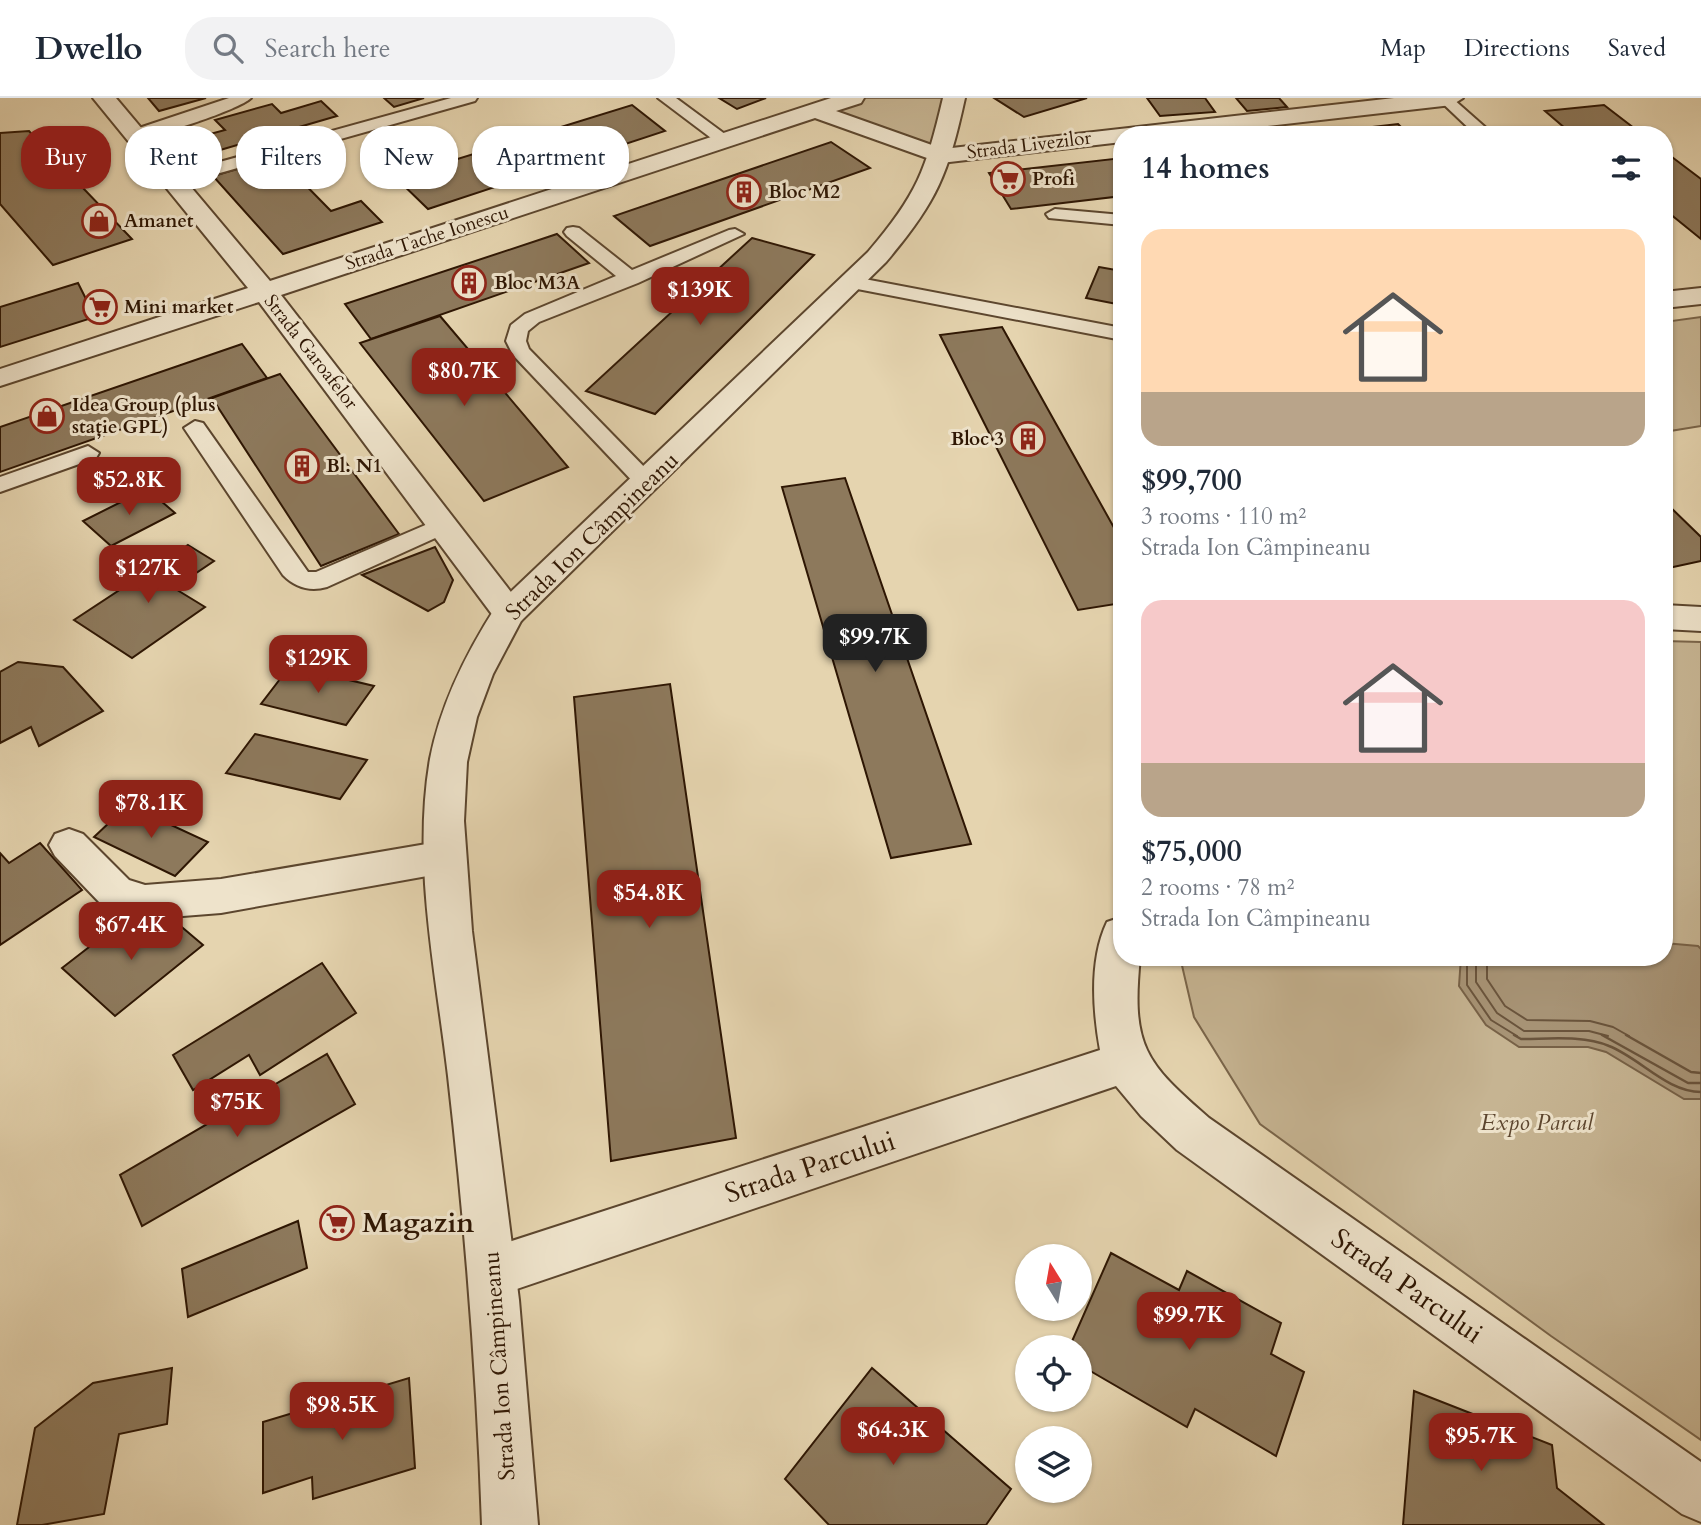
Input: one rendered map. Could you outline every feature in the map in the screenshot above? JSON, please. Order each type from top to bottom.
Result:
[{"type":"street","name":"Strada Garoafelor","points":[[104,98],[129,126]]},
{"type":"street","name":"Strada Tache Ionescu","points":[[0,378],[853,98]]},
{"type":"street","name":"Strada Ion Câmpineanu","points":[[510,1525],[493,1272],[444,857],[446,784],[454,730],[486,647],[509,613],[854,283],[907,222],[927,191],[941,156],[954,98]]},
{"type":"street","name":"Strada Livezilor","points":[[1197,126],[1452,98]]},
{"type":"street","points":[[814,110],[941,156]]},
{"type":"street","name":"Strada Livezilor","points":[[941,156],[1113,135]]},
{"type":"street","name":"Strada Garoafelor","points":[[182,189],[445,525],[509,613]]},
{"type":"street","points":[[1673,617],[1701,619]]},
{"type":"street","points":[[69,845],[115,892],[145,902],[221,896],[444,857]]},
{"type":"street","name":"Strada Parcului","points":[[1116,966],[1117,1012],[1127,1062],[1153,1098],[1193,1134],[1701,1495]]},
{"type":"street","name":"Strada Parcului","points":[[493,1272],[1127,1062]]},
{"type":"lane","points":[[164,126],[243,98]]},
{"type":"lane","points":[[222,167],[469,98]]},
{"type":"lane","points":[[666,98],[725,140]]},
{"type":"lane","points":[[1444,99],[1476,126]]},
{"type":"lane","points":[[1055,214],[1113,219]]},
{"type":"lane","points":[[573,232],[631,279]]},
{"type":"lane","points":[[646,482],[520,351],[516,341],[517,329],[532,318],[735,234]]},
{"type":"lane","points":[[854,283],[1113,332]]},
{"type":"lane","points":[[195,428],[291,569],[301,579],[318,581],[445,525]]},
{"type":"lane","points":[[0,485],[88,453]]},
{"type":"green space","points":[[853,98],[954,98],[941,156],[814,110]]},
{"type":"green space","points":[[1701,317],[1701,426],[1673,431],[1673,321]]},
{"type":"green space","name":"Expo Parcul","points":[[1673,641],[1701,642],[1701,1440],[1551,1336],[1260,1124],[1194,1017],[1182,966],[1673,966]]},
{"type":"water","points":[[1673,944],[1698,946],[1701,949],[1701,1099],[1684,1099],[1606,1052],[1588,1047],[1519,1047],[1486,1025],[1459,986],[1460,966],[1673,966]]},
{"type":"building","points":[[148,98],[206,98],[159,111]]},
{"type":"building","points":[[384,98],[424,98],[394,107]]},
{"type":"building","points":[[719,98],[766,98],[737,109]]},
{"type":"building","points":[[994,98],[1087,98],[1024,117]]},
{"type":"building","points":[[1147,98],[1205,98],[1215,112],[1160,116]]},
{"type":"building","points":[[1236,98],[1279,98],[1287,107],[1247,111]]},
{"type":"building","points":[[321,101],[337,116],[303,126],[236,126],[236,145],[222,149],[222,131],[225,130],[215,120],[272,104],[281,113]]},
{"type":"building","points":[[632,105],[665,131],[629,143],[629,126],[564,126]]},
{"type":"building","points":[[1604,105],[1631,126],[1562,126],[1545,111]]},
{"type":"building","points":[[21,132],[21,189],[84,189],[132,239],[53,265],[0,204],[0,133]]},
{"type":"building","name":"Bloc M2","points":[[831,142],[870,168],[650,246],[614,216]]},
{"type":"building","points":[[472,154],[472,189],[489,189],[428,209],[407,189],[458,189],[458,159]]},
{"type":"building","points":[[1673,158],[1701,179],[1701,239],[1673,216]]},
{"type":"building","points":[[1113,159],[1113,197],[1011,209],[989,173]]},
{"type":"building","points":[[236,169],[236,189],[309,189],[331,211],[361,201],[382,222],[283,254],[222,186],[222,173]]},
{"type":"building","name":"Bloc M3A","points":[[557,234],[589,263],[371,339],[345,304]]},
{"type":"building","points":[[752,238],[814,255],[655,414],[586,391]]},
{"type":"building","points":[[1099,267],[1113,269],[1113,303],[1086,298]]},
{"type":"building","points":[[78,283],[95,317],[0,347],[0,307]]},
{"type":"building","points":[[440,316],[568,467],[484,501],[360,343]]},
{"type":"building","name":"Bloc 3","points":[[1002,327],[1113,526],[1113,604],[1078,610],[940,335]]},
{"type":"building","points":[[242,344],[267,378],[0,472],[0,427]]},
{"type":"building","name":"Bl. N1","points":[[280,374],[399,534],[321,566],[212,398]]},
{"type":"building","points":[[845,478],[971,844],[891,858],[782,487]]},
{"type":"building","points":[[147,489],[175,513],[111,546],[83,521]]},
{"type":"building","points":[[1673,510],[1701,537],[1701,561],[1673,567]]},
{"type":"building","points":[[188,545],[214,561],[174,588],[205,607],[132,658],[74,620]]},
{"type":"building","points":[[435,547],[453,580],[444,602],[428,611],[362,575]]},
{"type":"building","points":[[18,662],[63,667],[103,711],[39,746],[31,727],[0,743],[0,672]]},
{"type":"building","points":[[290,666],[374,686],[346,725],[261,704]]},
{"type":"building","points":[[670,684],[736,1138],[611,1161],[574,697]]},
{"type":"building","points":[[255,734],[367,760],[340,799],[226,773]]},
{"type":"building","points":[[128,805],[208,842],[175,876],[94,837]]},
{"type":"building","points":[[40,843],[82,890],[0,945],[0,853],[9,863]]},
{"type":"building","points":[[164,912],[203,945],[115,1016],[62,968],[115,927],[129,939]]},
{"type":"building","points":[[322,963],[356,1013],[260,1075],[249,1055],[193,1090],[173,1055]]},
{"type":"building","points":[[327,1054],[355,1104],[142,1226],[120,1175]]},
{"type":"building","points":[[298,1221],[307,1268],[188,1317],[182,1269]]},
{"type":"building","points":[[1111,1253],[1179,1290],[1187,1271],[1281,1323],[1271,1354],[1304,1372],[1276,1456],[1195,1409],[1187,1427],[1092,1372],[1092,1335],[1075,1335],[1081,1321],[1092,1321],[1092,1296]]},
{"type":"building","points":[[172,1368],[167,1424],[119,1434],[104,1514],[42,1525],[17,1525],[35,1428],[93,1383]]},
{"type":"building","points":[[872,1368],[1011,1489],[986,1525],[829,1525],[785,1479]]},
{"type":"building","points":[[409,1378],[415,1468],[313,1499],[312,1477],[263,1493],[263,1422]]},
{"type":"building","points":[[1414,1391],[1552,1445],[1557,1488],[1604,1525],[1403,1525]]},
{"type":"place","name":"Profi","points":[[1008,179]]},
{"type":"place","name":"Bloc M2","points":[[744,192]]},
{"type":"place","name":"Amanet","points":[[99,221]]},
{"type":"place","name":"Bloc M3A","points":[[469,283]]},
{"type":"place","name":"Mini market","points":[[100,307]]},
{"type":"place","name":"Idea Group (plus stație GPL)","points":[[47,416]]},
{"type":"place","name":"Bloc 3","points":[[1028,439]]},
{"type":"place","name":"Bl. N1","points":[[302,466]]},
{"type":"place","name":"Magazin","points":[[337,1223]]}]
